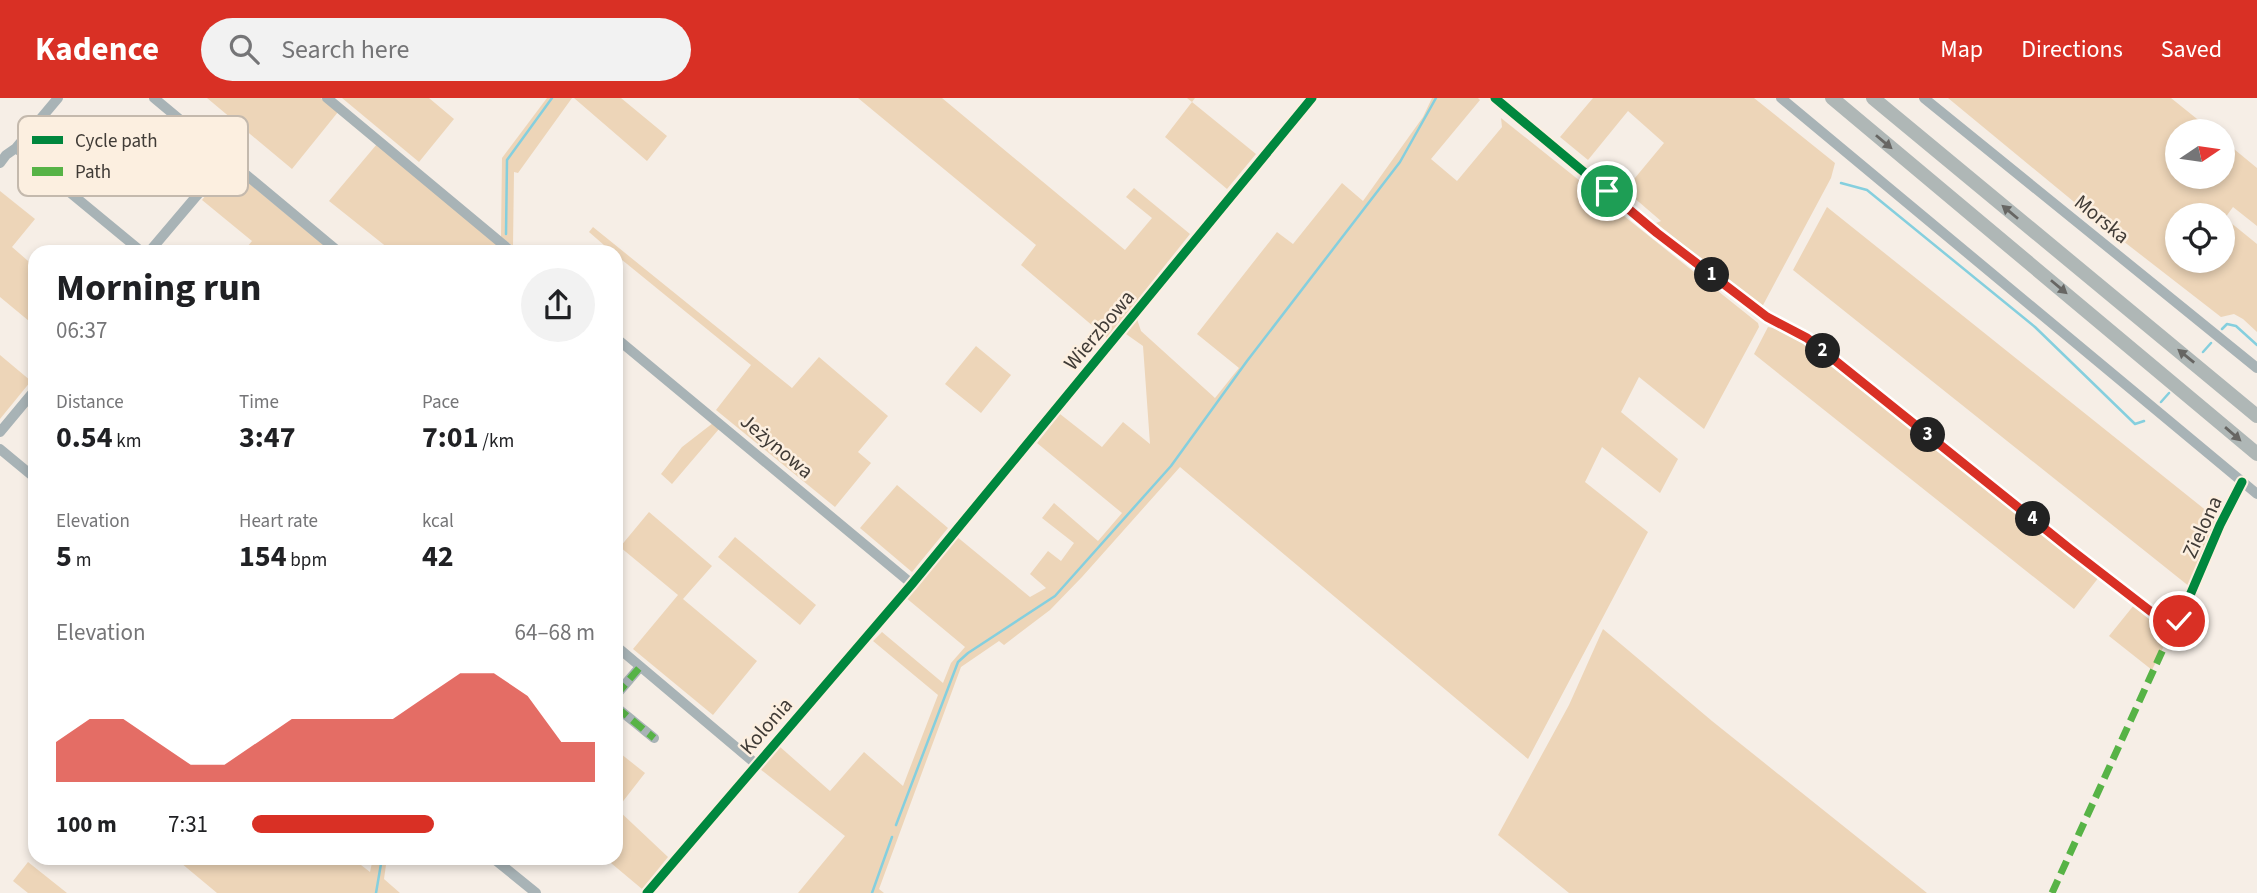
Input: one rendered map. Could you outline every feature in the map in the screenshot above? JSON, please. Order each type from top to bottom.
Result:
[{"type":"highway","points":[[1832,98],[2257,454]]},
{"type":"highway","points":[[1872,98],[2257,416]]},
{"type":"street","points":[[43,116],[58,98]]},
{"type":"street","points":[[153,98],[174,116]]},
{"type":"street","points":[[327,98],[504,245]]},
{"type":"street","name":"Wierzbowa","points":[[912,584],[1312,98]]},
{"type":"street","name":"Zielona","points":[[1495,98],[1657,233],[1767,317],[1807,338],[2167,624],[2179,621],[2216,534],[2242,482]]},
{"type":"street","points":[[1781,98],[2257,494]]},
{"type":"street","name":"Morska","points":[[1924,98],[2257,369]]},
{"type":"street","points":[[0,163],[18,146]]},
{"type":"street","points":[[248,177],[330,245]]},
{"type":"street","points":[[74,196],[134,245]]},
{"type":"street","points":[[155,245],[196,196]]},
{"type":"street","name":"Jeżynowa","points":[[623,344],[912,584]]},
{"type":"street","points":[[0,432],[28,398]]},
{"type":"street","points":[[0,449],[28,472]]},
{"type":"street","name":"Kolonia","points":[[647,893],[912,584]]},
{"type":"street","points":[[623,652],[756,764]]},
{"type":"street","points":[[623,687],[640,667]]},
{"type":"street","points":[[623,713],[654,738]]},
{"type":"street","points":[[502,865],[536,893]]},
{"type":"shaded area","points":[[207,98],[321,98],[338,112],[292,169],[248,132],[248,116],[229,116]]},
{"type":"shaded area","points":[[342,98],[429,98],[454,119],[419,162]]},
{"type":"shaded area","points":[[547,98],[572,98],[518,173],[514,172],[513,245],[501,237],[502,158]]},
{"type":"shaded area","points":[[574,98],[621,98],[667,136],[647,161]]},
{"type":"shaded area","points":[[858,98],[942,98],[1125,250],[1152,218],[1126,197],[1134,188],[1190,234],[1107,338],[1021,265],[1036,245]]},
{"type":"shaded area","points":[[1432,98],[1480,100],[1431,159],[1457,181],[1502,127],[1501,118],[1758,323],[1759,327],[1704,429],[1639,377],[1621,412],[1678,459],[1660,493],[1602,447],[1585,482],[1648,532],[1528,759],[1180,467],[1050,610],[1004,645],[999,641],[961,667],[879,889],[884,893],[798,893],[845,836],[760,769],[779,746],[830,791],[864,752],[903,786],[938,695],[873,641],[882,632],[943,683],[951,663],[965,647],[905,597],[956,536],[1030,597],[1046,588],[1030,574],[1048,551],[1061,561],[1074,543],[1042,518],[1054,503],[1098,541],[1122,513],[1037,443],[1060,414],[1102,447],[1123,422],[1150,444],[1143,346],[1126,334],[1137,319],[1141,331],[1215,398],[1239,368],[1197,334],[1277,232],[1293,244],[1342,183],[1363,201],[1423,117]]},
{"type":"shaded area","points":[[1593,98],[1754,98],[1835,163],[1831,178],[1762,307],[1656,223],[1661,221],[1625,190],[1664,143],[1628,111],[1588,160],[1560,137]]},
{"type":"shaded area","points":[[1948,98],[2171,98],[2197,119],[2165,119],[2165,189],[2235,189],[2235,150],[2257,168],[2257,226],[2235,209],[2235,203],[2165,203],[2165,273],[2235,273],[2235,226],[2257,244],[2257,332],[2234,314],[2221,317],[2096,220]]},
{"type":"shaded area","points":[[1192,102],[1256,154],[1227,189],[1165,137]]},
{"type":"shaded area","points":[[377,144],[500,245],[384,245],[329,201]]},
{"type":"shaded area","points":[[248,182],[324,245],[249,245],[252,241],[202,200],[205,196],[248,196]]},
{"type":"shaded area","points":[[0,191],[35,219],[12,247],[28,261],[28,320],[0,297]]},
{"type":"shaded area","points":[[1827,207],[2218,520],[2190,587],[1793,270]]},
{"type":"shaded area","points":[[593,227],[615,245],[604,245],[589,232]]},
{"type":"shaded area","points":[[623,251],[792,388],[819,357],[888,416],[858,452],[871,463],[835,507],[716,410],[751,365],[623,261]]},
{"type":"shaded area","points":[[1768,327],[1791,332],[2099,577],[2074,609],[1754,354]]},
{"type":"shaded area","points":[[976,346],[1011,375],[981,413],[945,384]]},
{"type":"shaded area","points":[[0,355],[28,378],[28,385],[0,419]]},
{"type":"shaded area","points":[[713,423],[719,429],[672,484],[661,474],[682,447]]},
{"type":"shaded area","points":[[897,485],[948,528],[912,572],[860,528]]},
{"type":"shaded area","points":[[649,512],[712,566],[683,599],[757,661],[713,715],[633,649],[678,595],[623,549],[623,543]]},
{"type":"shaded area","points":[[735,537],[816,605],[800,625],[718,557]]},
{"type":"shaded area","points":[[2134,605],[2159,623],[2168,638],[2152,670],[2109,636]]},
{"type":"shaded area","points":[[1603,629],[1712,721],[1927,893],[1569,893],[1498,835],[1569,705]]},
{"type":"shaded area","points":[[623,756],[645,773],[623,801]]},
{"type":"shaded area","points":[[623,815],[668,857],[642,889],[613,865],[623,865]]},
{"type":"shaded area","points":[[28,862],[28,865],[32,865],[67,893],[28,893],[13,881]]},
{"type":"shaded area","points":[[183,865],[361,865],[370,872],[372,865],[386,865],[384,879],[400,893],[217,893]]},
{"type":"waterway","points":[[506,234],[507,160],[552,98]]},
{"type":"waterway","points":[[896,825],[958,662],[1055,596],[1171,466],[1247,361],[1400,162],[1436,98]]},
{"type":"waterway","points":[[1841,183],[1867,190],[2035,327],[2135,424],[2144,421]]},
{"type":"waterway","points":[[2222,329],[2227,324],[2236,326],[2257,345]]},
{"type":"waterway","points":[[2203,352],[2211,343]]},
{"type":"waterway","points":[[2161,402],[2169,393]]},
{"type":"waterway","points":[[872,893],[892,837]]},
{"type":"waterway","points":[[376,893],[381,865]]},
{"type":"marked path","points":[[2052,893],[2175,623]]},
{"type":"marked path","points":[[623,687],[640,667]]},
{"type":"marked path","points":[[623,713],[654,738]]},
{"type":"cycle path","points":[[647,893],[912,584],[1312,98]]},
{"type":"cycle path","points":[[1495,98],[1657,233],[1767,317],[1807,338],[2070,549],[2167,623],[2179,621],[2220,525],[2242,482]]},
{"type":"route","points":[[1607,191],[1767,317],[1807,338],[2167,624],[2179,621]]}]
